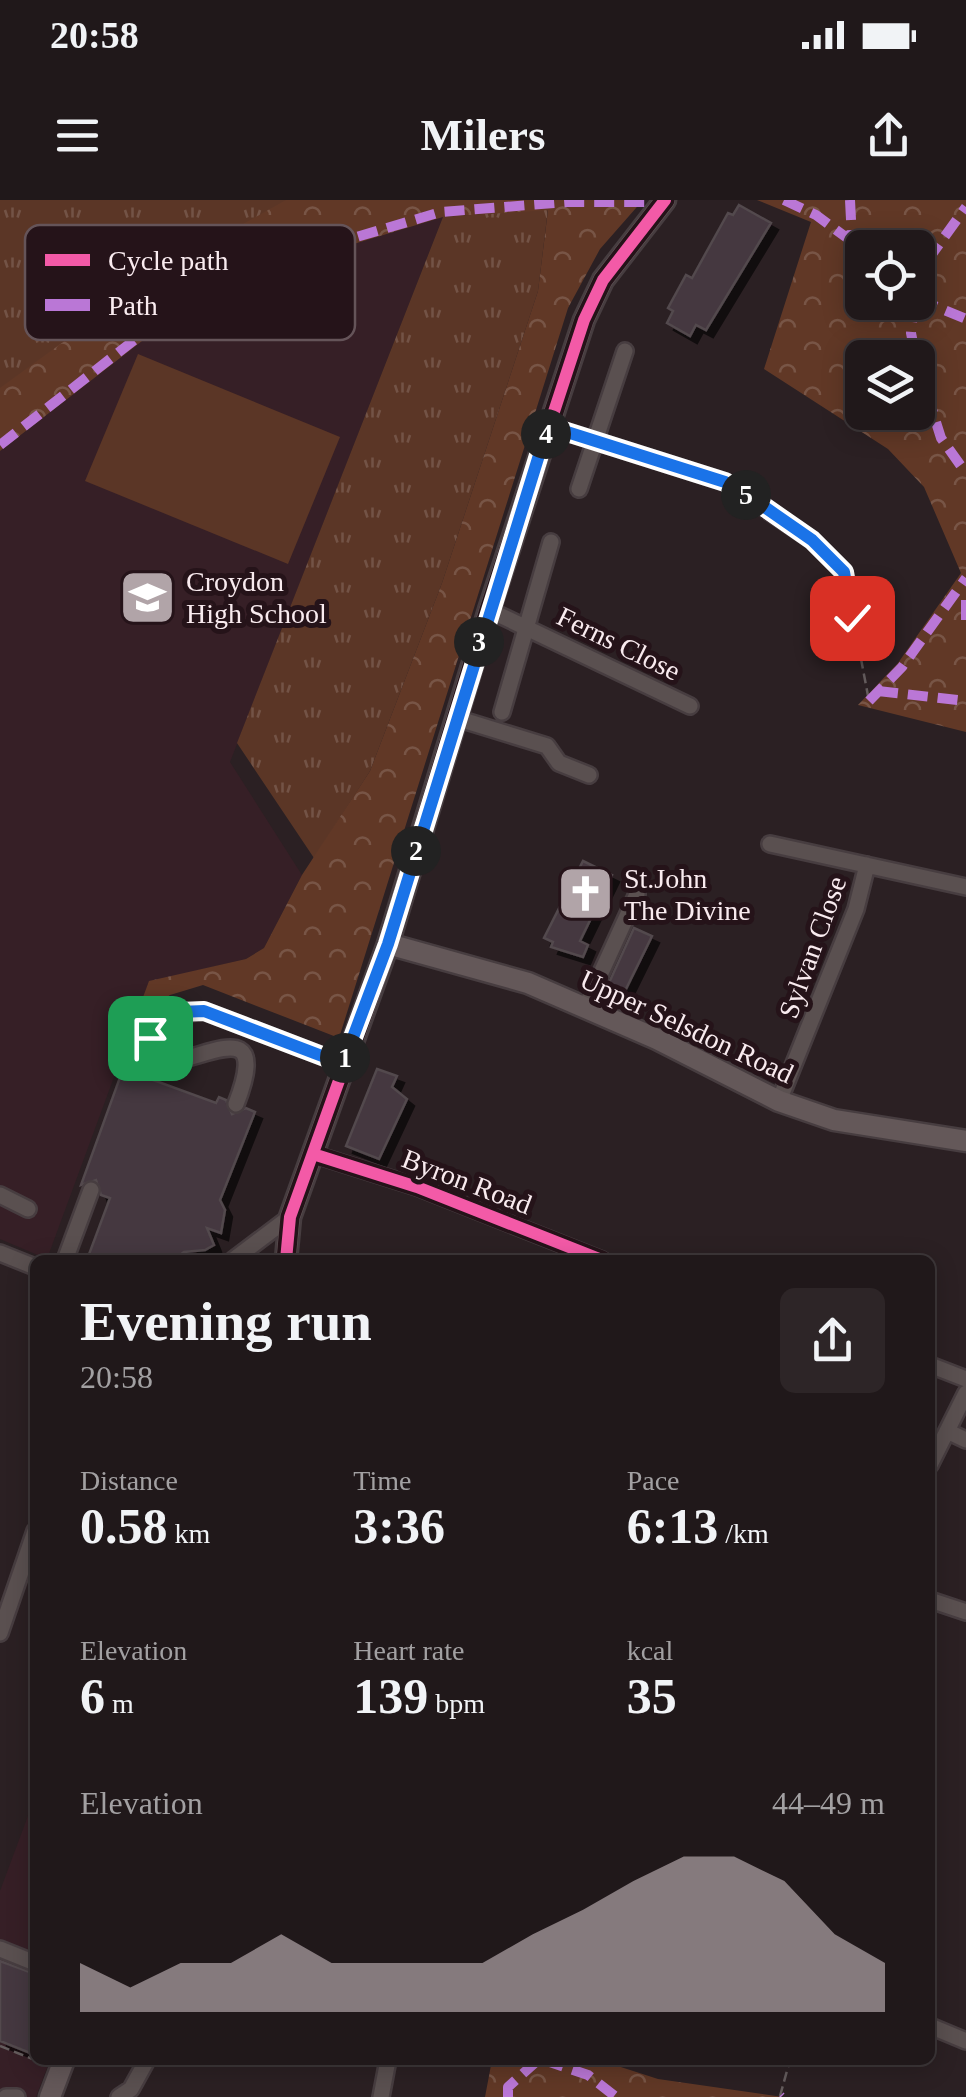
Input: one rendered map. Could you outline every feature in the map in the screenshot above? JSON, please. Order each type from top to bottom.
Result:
[{"type":"main road","points":[[286,1255],[290,1216],[388,944],[488,610],[584,320],[603,280],[666,200]]},
{"type":"main road","name":"Upper Selsdon Road","points":[[388,944],[528,983],[779,1102],[834,1120],[966,1141]]},
{"type":"main road","points":[[55,2095],[63,2065]]},
{"type":"street","points":[[579,489],[625,351]]},
{"type":"street","points":[[548,426],[725,482],[812,540],[844,572]]},
{"type":"street","name":"Ferns Close","points":[[502,712],[551,542]]},
{"type":"street","name":"Ferns Close","points":[[488,610],[690,706]]},
{"type":"street","points":[[456,718],[546,746],[559,763],[589,775]]},
{"type":"street","name":"Sylvan Close","points":[[770,844],[966,887]]},
{"type":"street","name":"Sylvan Close","points":[[779,1102],[850,924],[868,865]]},
{"type":"street","points":[[586,1008],[638,894]]},
{"type":"street","points":[[236,1104],[248,1074],[244,1057],[234,1049],[219,1046],[177,1063],[163,1062],[152,1052],[150,1038],[160,1026],[180,1012],[204,1011],[343,1064]]},
{"type":"street","name":"Byron Road","points":[[313,1154],[417,1187],[589,1255]]},
{"type":"street","points":[[67,1255],[91,1190]]},
{"type":"street","points":[[0,1195],[28,1208]]},
{"type":"street","points":[[239,1255],[290,1216]]},
{"type":"street","points":[[0,1253],[30,1265]]},
{"type":"street","points":[[935,1367],[966,1379]]},
{"type":"street","points":[[935,1455],[966,1392]]},
{"type":"street","points":[[947,1431],[966,1440]]},
{"type":"street","points":[[0,1633],[30,1546]]},
{"type":"street","points":[[935,1602],[966,1612]]},
{"type":"street","points":[[0,1950],[30,1961]]},
{"type":"street","points":[[935,2028],[966,2040]]},
{"type":"street","points":[[119,2097],[131,2089],[144,2065]]},
{"type":"street","points":[[381,2097],[387,2065]]},
{"type":"street","points":[[6,2097],[17,2097]]},
{"type":"path","points":[[844,572],[868,701]]},
{"type":"path","points":[[0,2046],[30,2058]]},
{"type":"path","points":[[780,2096],[789,2065]]},
{"type":"shaded area","name":"Croydon High School","points":[[443,217],[230,762],[302,875],[264,948],[246,959],[149,982],[48,1255],[38,1255],[0,1239],[0,451],[143,340],[355,340],[355,244]]},
{"type":"shaded area","points":[[30,1810],[30,2065],[48,2065],[36,2097],[0,2097],[0,1891]]},
{"type":"green space","points":[[0,200],[499,200],[355,237],[355,225],[25,225],[25,340],[139,340],[0,440]]},
{"type":"green space","points":[[286,200],[643,200],[600,249],[568,308],[339,1038],[203,985],[170,995],[142,1014],[139,1008],[149,981],[246,959],[264,948],[302,875],[370,771],[442,583],[538,291],[548,210],[443,217],[355,244],[355,225],[242,225]]},
{"type":"green space","points":[[757,200],[966,200],[966,732],[858,705],[898,663],[961,573],[924,487],[888,449],[859,430],[935,430],[935,340],[845,340],[845,421],[764,369],[811,222]]},
{"type":"green space","points":[[548,209],[538,291],[442,583],[370,771],[314,858],[237,743],[443,217]]},
{"type":"green space","points":[[66,340],[143,340],[0,451],[0,388]]},
{"type":"green space","points":[[138,354],[340,437],[288,564],[85,481]]},
{"type":"green space","points":[[491,2065],[615,2065],[658,2079],[783,2097],[485,2097]]},
{"type":"building","points":[[739,205],[771,223],[706,330],[696,325],[690,336],[667,323],[673,311],[668,308],[686,275],[692,278],[728,213],[733,215]]},
{"type":"building","name":"St.John The Divine","points":[[583,861],[612,875],[580,941],[588,945],[583,957],[551,947],[553,942],[544,938]]},
{"type":"building","points":[[634,928],[652,936],[624,993],[608,985]]},
{"type":"building","points":[[123,1069],[216,1103],[219,1097],[226,1100],[232,1114],[246,1108],[255,1112],[220,1200],[225,1210],[221,1233],[207,1228],[214,1245],[205,1250],[180,1255],[89,1255],[110,1198],[101,1195],[96,1180],[81,1185]]},
{"type":"building","points":[[377,1069],[397,1076],[392,1087],[407,1099],[379,1159],[346,1146]]},
{"type":"building","points":[[0,1961],[30,1972],[30,2053],[0,2041]]},
{"type":"marked path","points":[[784,200],[816,215],[845,236]]},
{"type":"marked path","points":[[850,200],[852,230]]},
{"type":"marked path","points":[[355,237],[441,212],[567,202],[663,202]]},
{"type":"marked path","points":[[935,250],[966,207]]},
{"type":"marked path","points":[[935,306],[966,319]]},
{"type":"marked path","points":[[912,320],[912,340]]},
{"type":"marked path","points":[[0,445],[134,340]]},
{"type":"marked path","points":[[935,419],[941,438],[966,473]]},
{"type":"marked path","points":[[869,701],[902,667],[966,578]]},
{"type":"marked path","points":[[966,600],[966,630]]},
{"type":"marked path","points":[[878,691],[966,701]]},
{"type":"marked path","points":[[508,2097],[508,2087],[532,2065]]},
{"type":"marked path","points":[[559,2065],[588,2075],[616,2097]]},
{"type":"cycle path","points":[[286,1255],[290,1217],[388,944],[489,610],[584,320],[603,280],[665,200]]},
{"type":"cycle path","points":[[548,426],[725,482],[812,540],[844,572]]},
{"type":"cycle path","points":[[313,1154],[417,1187],[589,1255]]},
{"type":"place","name":"Croydon High School","points":[[147,597]]},
{"type":"place","name":"St.John The Divine","points":[[585,894]]},
{"type":"route","points":[[150,1038],[180,1012],[204,1011],[343,1064],[388,944],[488,610],[548,426],[725,482],[812,540],[844,572],[852,618]]}]
